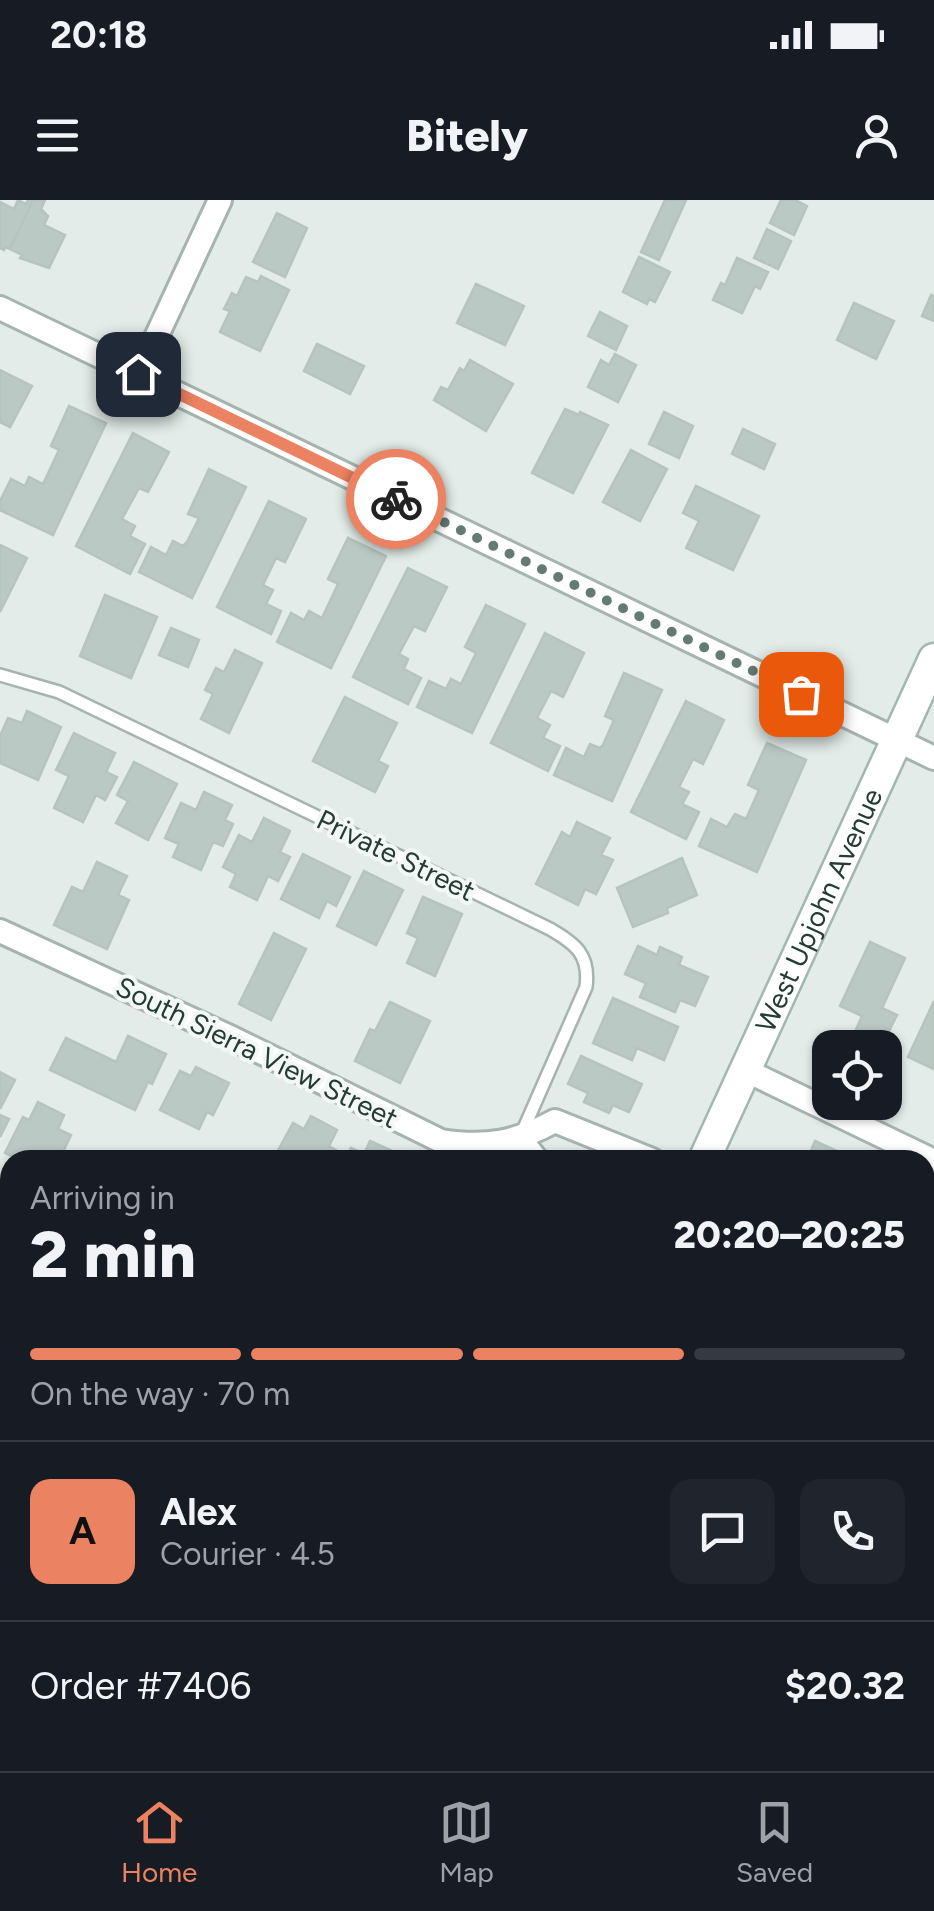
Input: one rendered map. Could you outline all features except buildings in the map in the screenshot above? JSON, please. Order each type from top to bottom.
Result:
[{"type":"main road","name":"West Upjohn Avenue","points":[[709,1150],[934,658]]},
{"type":"street","points":[[138,374],[220,200]]},
{"type":"street","points":[[0,308],[934,758]]},
{"type":"street","name":"South Sierra View Street","points":[[0,931],[441,1140],[515,1150],[555,1122],[626,1150]]},
{"type":"street","points":[[745,1070],[911,1150]]},
{"type":"lane","name":"Private Street","points":[[0,676],[59,692],[572,942],[585,958],[586,987],[515,1150]]},
{"type":"way so far","points":[[396,499],[801,694]]},
{"type":"route","points":[[138,374],[396,499]]}]
